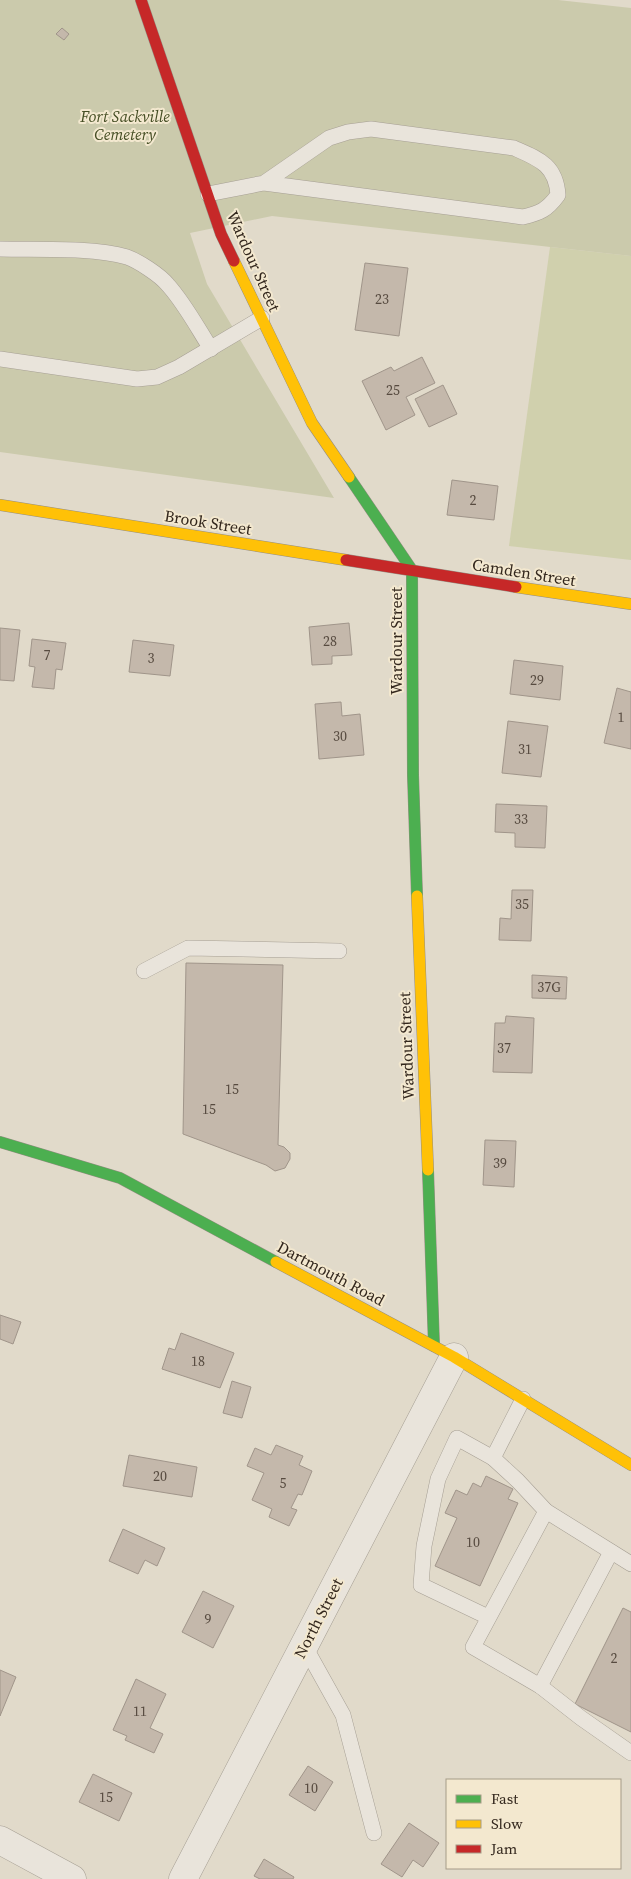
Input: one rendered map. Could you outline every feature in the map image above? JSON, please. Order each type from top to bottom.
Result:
[{"type":"street","name":"Wardour Street","points":[[141,0],[221,234],[312,423],[412,570],[413,775],[444,1352]]},
{"type":"street","name":"Brook Street","points":[[0,505],[412,570]]},
{"type":"street","name":"Camden Street","points":[[412,570],[631,604]]},
{"type":"street","name":"Dartmouth Road","points":[[0,1142],[120,1178],[444,1352],[631,1465]]},
{"type":"street","name":"North Street","points":[[183,1879],[304,1645],[444,1352]]},
{"type":"street","points":[[0,1840],[72,1879]]},
{"type":"lane","points":[[208,194],[264,183],[523,217],[539,214],[550,206],[558,195],[557,182],[549,167],[514,148],[371,129],[348,132],[329,138],[264,183]]},
{"type":"lane","points":[[0,249],[90,252],[127,257],[167,283],[183,304],[211,349]]},
{"type":"lane","points":[[0,359],[138,379],[157,377],[179,367],[262,318]]},
{"type":"lane","points":[[144,971],[188,948],[339,951]]},
{"type":"lane","points":[[492,1458],[523,1399]]},
{"type":"lane","points":[[488,1618],[421,1585],[424,1546],[438,1479],[457,1438],[492,1458],[518,1481],[546,1511],[631,1564]]},
{"type":"lane","points":[[546,1511],[473,1647],[540,1686],[580,1718],[631,1754]]},
{"type":"lane","points":[[540,1686],[611,1552]]},
{"type":"lane","points":[[304,1645],[343,1715],[374,1833]]},
{"type":"green space","name":"Fort Sackville Cemetery","points":[[0,0],[558,0],[631,8],[631,256],[272,216],[190,233],[207,284],[334,498],[0,452]]},
{"type":"green space","points":[[550,247],[631,256],[631,560],[509,546]]},
{"type":"building","points":[[62,28],[69,34],[64,40],[56,34]]},
{"type":"building","points":[[365,263],[408,268],[399,336],[355,330]]},
{"type":"building","points":[[422,357],[435,383],[406,397],[415,415],[386,430],[362,381],[391,367],[394,371]]},
{"type":"building","points":[[443,385],[457,414],[429,427],[415,399]]},
{"type":"building","points":[[452,480],[498,486],[494,520],[447,515]]},
{"type":"building","points":[[349,623],[352,655],[332,656],[332,664],[312,665],[309,627]]},
{"type":"building","points":[[0,628],[20,630],[14,681],[0,680]]},
{"type":"building","points":[[32,639],[66,643],[62,670],[56,669],[54,689],[32,687],[35,667],[29,666]]},
{"type":"building","points":[[133,640],[174,645],[170,676],[129,672]]},
{"type":"building","points":[[514,660],[563,666],[560,700],[510,694]]},
{"type":"building","points":[[617,688],[631,692],[631,749],[604,743]]},
{"type":"building","points":[[341,702],[342,716],[360,714],[364,755],[319,759],[315,704]]},
{"type":"building","points":[[508,721],[548,726],[541,777],[502,773]]},
{"type":"building","points":[[496,804],[547,806],[545,848],[515,847],[515,833],[495,832]]},
{"type":"building","points":[[512,890],[533,890],[531,941],[499,940],[500,918],[511,919]]},
{"type":"building","points":[[186,963],[283,965],[278,1145],[284,1147],[290,1153],[290,1159],[285,1168],[275,1171],[266,1165],[183,1134]]},
{"type":"building","points":[[532,975],[567,977],[566,999],[532,998]]},
{"type":"building","points":[[506,1016],[534,1018],[532,1073],[493,1072],[495,1023],[505,1023]]},
{"type":"building","points":[[485,1140],[516,1141],[514,1187],[483,1185]]},
{"type":"building","points":[[0,1315],[21,1322],[13,1344],[0,1339]]},
{"type":"building","points":[[181,1333],[234,1353],[220,1388],[162,1369],[169,1348],[175,1350]]},
{"type":"building","points":[[232,1381],[251,1387],[242,1418],[223,1413]]},
{"type":"building","points":[[276,1445],[303,1456],[299,1465],[312,1471],[302,1495],[298,1494],[291,1508],[297,1510],[289,1526],[269,1517],[272,1509],[252,1500],[264,1473],[247,1466],[255,1448],[271,1455]]},
{"type":"building","points":[[129,1455],[197,1467],[192,1497],[123,1486]]},
{"type":"building","points":[[486,1476],[513,1489],[508,1499],[518,1503],[480,1586],[435,1566],[457,1518],[445,1513],[456,1490],[467,1495],[473,1483],[481,1487]]},
{"type":"building","points":[[123,1529],[165,1548],[157,1566],[145,1560],[138,1574],[109,1561]]},
{"type":"building","points":[[203,1591],[234,1606],[213,1648],[182,1632]]},
{"type":"building","points":[[623,1608],[631,1612],[631,1732],[575,1704]]},
{"type":"building","points":[[0,1670],[16,1677],[0,1716]]},
{"type":"building","points":[[136,1679],[166,1694],[150,1728],[163,1734],[154,1753],[125,1740],[127,1736],[113,1730]]},
{"type":"building","points":[[308,1766],[333,1782],[315,1811],[289,1795]]},
{"type":"building","points":[[93,1774],[132,1793],[119,1821],[79,1802]]},
{"type":"building","points":[[409,1823],[439,1843],[423,1867],[413,1860],[402,1877],[381,1864]]},
{"type":"building","points":[[264,1859],[294,1877],[293,1879],[260,1879],[254,1876]]},
{"type":"traffic: fast","points":[[349,477],[412,570],[413,775],[417,896]]},
{"type":"traffic: fast","points":[[0,1142],[120,1178],[276,1262]]},
{"type":"traffic: fast","points":[[428,1170],[434,1346]]},
{"type":"traffic: slow","points":[[234,261],[312,423],[349,477]]},
{"type":"traffic: slow","points":[[0,505],[346,560]]},
{"type":"traffic: slow","points":[[516,587],[631,604]]},
{"type":"traffic: slow","points":[[417,896],[428,1170]]},
{"type":"traffic: slow","points":[[276,1262],[454,1357],[631,1465]]},
{"type":"traffic: jam","points":[[141,0],[221,234],[234,261]]},
{"type":"traffic: jam","points":[[346,560],[516,587]]}]
